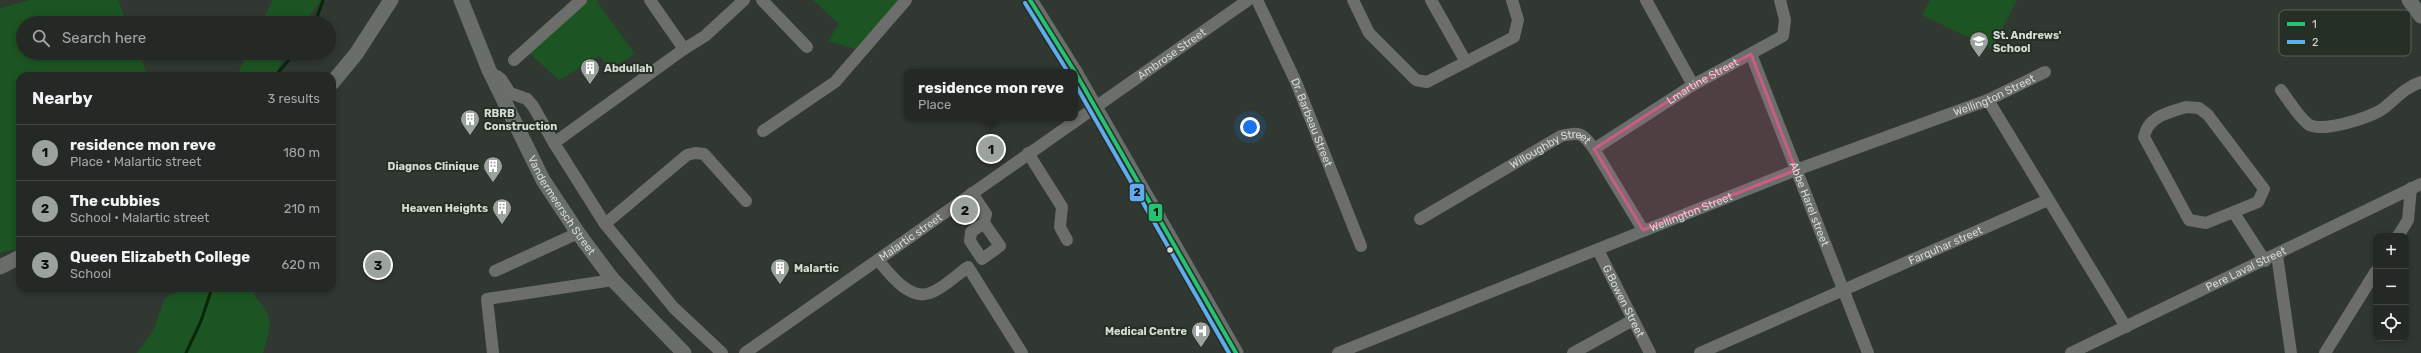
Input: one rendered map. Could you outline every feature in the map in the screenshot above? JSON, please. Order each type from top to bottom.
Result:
[{"type":"main road","points":[[380,19],[391,0]]},
{"type":"main road","points":[[336,78],[356,54],[395,0]]},
{"type":"main road","name":"Vandermeersch Street","points":[[461,0],[473,34],[489,70],[539,173],[578,233],[613,280],[684,353]]},
{"type":"main road","name":"Vandermeersch Street","points":[[465,0],[473,34]]},
{"type":"main road","points":[[1030,0],[1073,69]]},
{"type":"main road","points":[[2409,0],[2421,16]]},
{"type":"main road","points":[[1078,77],[1236,353]]},
{"type":"main road","points":[[0,267],[16,259]]},
{"type":"street","points":[[514,60],[581,0]]},
{"type":"street","points":[[650,0],[684,49]]},
{"type":"street","points":[[554,143],[684,49],[705,36],[744,0]]},
{"type":"street","points":[[762,0],[807,47]]},
{"type":"street","points":[[763,131],[835,82],[906,0]]},
{"type":"street","name":"Ambrose Street","points":[[1096,107],[1248,0]]},
{"type":"street","name":"Dr. Barbeau Street","points":[[1257,0],[1296,82],[1361,246]]},
{"type":"street","points":[[1353,0],[1369,32],[1416,80],[1427,82],[1514,37],[1518,20],[1512,0]]},
{"type":"street","points":[[1431,0],[1466,62]]},
{"type":"street","points":[[1646,0],[1693,85]]},
{"type":"street","name":"Lmartine Street","points":[[1594,149],[1693,85],[1782,36],[1785,20],[1780,0]]},
{"type":"street","name":"Abbe Harel street","points":[[1751,54],[1868,353]]},
{"type":"street","points":[[489,70],[501,79],[510,93],[527,99],[605,224],[674,308],[722,353]]},
{"type":"street","name":"Wellington Street","points":[[1338,353],[1796,170],[1988,100],[2045,72]]},
{"type":"street","points":[[2281,90],[2307,124],[2314,128],[2324,128],[2374,115],[2409,86],[2421,82]]},
{"type":"street","points":[[1988,100],[2126,327]]},
{"type":"street","name":"Malartic street","points":[[1078,119],[1096,107]]},
{"type":"street","points":[[2186,107],[2199,108],[2208,115],[2264,188],[2258,202],[2234,213],[2206,223],[2189,220],[2145,142],[2146,130],[2155,118],[2186,107]]},
{"type":"street","name":"Malartic street","points":[[745,353],[1075,121]]},
{"type":"street","name":"Willoughby Street","points":[[1420,219],[1561,136],[1576,133],[1585,136],[1644,230]]},
{"type":"street","points":[[605,224],[687,155],[695,153],[704,154],[746,201]]},
{"type":"street","points":[[1028,153],[1062,207],[1060,227],[1067,240]]},
{"type":"street","points":[[2400,233],[2408,220],[2416,186]]},
{"type":"street","name":"Pere Laval Street","points":[[2071,353],[2277,255],[2416,186]]},
{"type":"street","points":[[972,193],[986,214],[984,223],[971,232],[970,241],[982,259]]},
{"type":"street","name":"Farquhar street","points":[[1700,353],[2048,200]]},
{"type":"street","points":[[2234,213],[2265,260]]},
{"type":"street","points":[[878,260],[893,278],[905,288],[918,293],[930,294],[1000,246],[984,223]]},
{"type":"street","points":[[495,270],[578,233]]},
{"type":"street","name":"G.Bowen Street","points":[[1598,250],[1650,353]]},
{"type":"street","points":[[2277,255],[2291,353]]},
{"type":"street","points":[[968,267],[1022,353]]},
{"type":"street","points":[[2324,353],[2373,276]]},
{"type":"street","points":[[493,353],[487,298],[613,280]]},
{"type":"street","points":[[1573,353],[1633,320]]},
{"type":"highlighted area","points":[[1751,54],[1796,170],[1643,230],[1594,149],[1693,85]]},
{"type":"green space","points":[[30,0],[118,0],[124,16],[16,16],[16,60],[142,60],[146,72],[16,72],[16,249],[0,253],[0,8]]},
{"type":"green space","points":[[273,0],[321,0],[310,16],[265,16]]},
{"type":"green space","points":[[586,0],[598,0],[597,2],[635,54],[610,70],[600,56],[559,80],[528,52]]},
{"type":"green space","points":[[813,0],[899,0],[856,49],[828,41],[839,24]]},
{"type":"green space","points":[[1930,0],[2017,0],[1992,49],[1922,15]]},
{"type":"green space","points":[[244,60],[282,60],[277,72],[239,72]]},
{"type":"green space","points":[[176,292],[254,292],[268,315],[269,320],[269,331],[263,353],[137,353],[154,329],[165,298]]},
{"type":"waterway","points":[[317,16],[323,0]]},
{"type":"waterway","points":[[278,72],[289,60]]},
{"type":"waterway","points":[[186,353],[201,321],[211,292]]},
{"type":"transit line","name":"1","points":[[1030,0],[1073,69]]},
{"type":"transit line","name":"2","points":[[1025,3],[1066,69]]},
{"type":"transit line","name":"1","points":[[1078,77],[1236,353]]},
{"type":"transit line","name":"2","points":[[1078,89],[1229,353]]},
{"type":"place","name":"St. Andrews' School","points":[[1979,58]]},
{"type":"place","name":"Abdullah","points":[[590,85]]},
{"type":"place","name":"RBRB Construction","points":[[470,136]]},
{"type":"place","name":"residence mon reve","points":[[991,149]]},
{"type":"place","name":"Diagnos Clinique","points":[[493,183]]},
{"type":"place","name":"The cubbies","points":[[965,210]]},
{"type":"place","name":"Heaven Heights","points":[[502,225]]},
{"type":"place","name":"Queen Elizabeth College","points":[[378,265]]},
{"type":"place","name":"Malartic","points":[[780,285]]},
{"type":"place","name":"Medical Centre","points":[[1201,348]]}]
